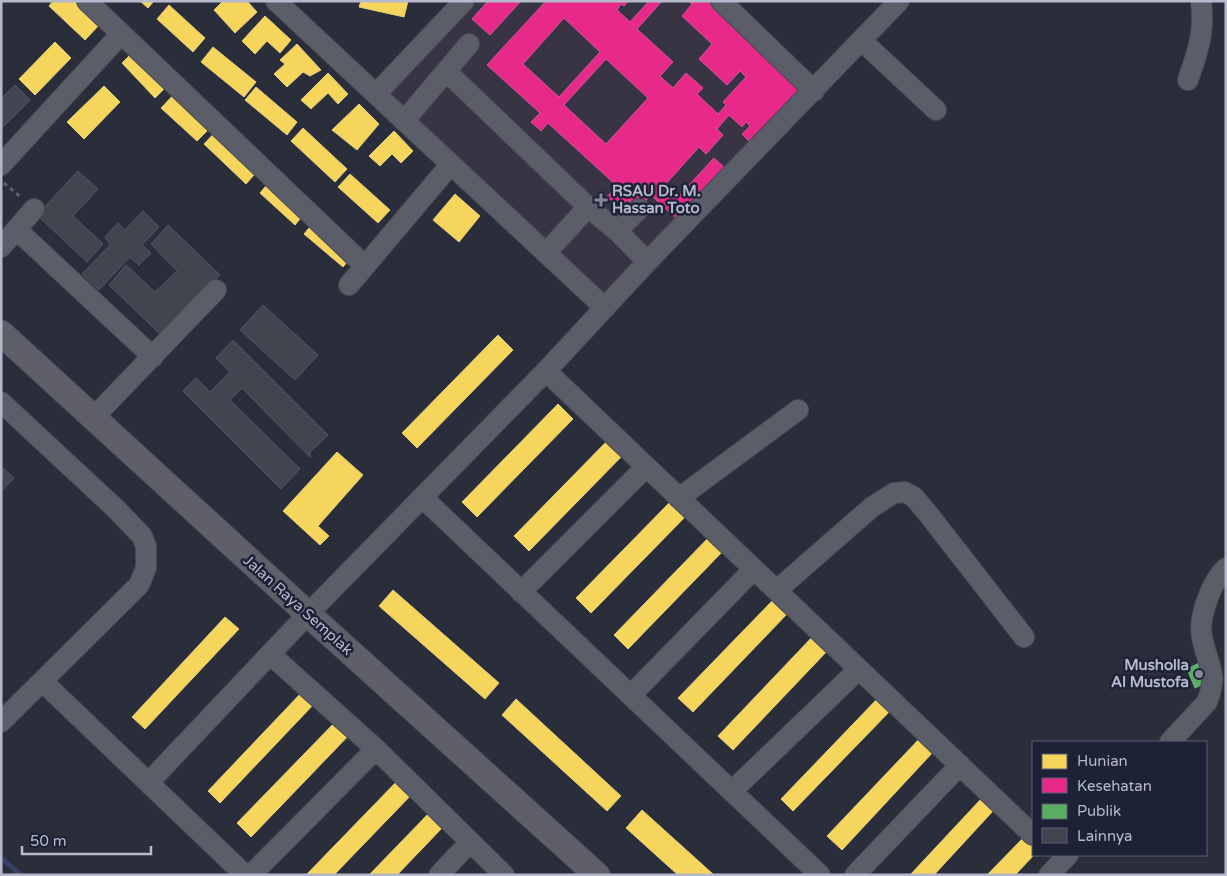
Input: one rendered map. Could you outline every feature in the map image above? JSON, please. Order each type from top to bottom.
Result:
[{"type":"main road","name":"Jalan Raya Semplak","points":[[1,333],[596,875]]},
{"type":"street","points":[[87,1],[364,265]]},
{"type":"street","points":[[276,1],[605,308]]},
{"type":"street","points":[[376,94],[464,1]]},
{"type":"street","points":[[721,1],[814,91]]},
{"type":"street","points":[[149,782],[308,614],[546,371],[648,261],[900,1]]},
{"type":"street","points":[[1188,80],[1201,41],[1203,24],[1201,1]]},
{"type":"street","points":[[1,165],[121,34]]},
{"type":"street","points":[[862,40],[936,110]]},
{"type":"street","points":[[404,121],[469,44]]},
{"type":"street","points":[[447,72],[642,256]]},
{"type":"street","points":[[349,285],[451,164]]},
{"type":"street","points":[[546,253],[588,207]]},
{"type":"street","points":[[617,231],[639,209]]},
{"type":"street","points":[[1,247],[34,210]]},
{"type":"street","points":[[17,230],[153,357]]},
{"type":"street","points":[[93,418],[216,290]]},
{"type":"street","points":[[546,371],[1032,834]]},
{"type":"street","points":[[1,402],[115,508],[142,536],[146,546],[146,568],[139,585],[1,722]]},
{"type":"street","points":[[679,498],[798,410]]},
{"type":"street","points":[[522,592],[646,467]]},
{"type":"street","points":[[776,590],[872,507],[894,493],[906,492],[914,497],[929,515],[1024,637]]},
{"type":"street","points":[[423,498],[820,875]]},
{"type":"street","points":[[1171,741],[1207,702],[1213,684],[1220,672],[1202,636],[1203,620],[1210,590],[1226,568]]},
{"type":"street","points":[[631,696],[754,569]]},
{"type":"street","points":[[271,655],[376,749],[504,875]]},
{"type":"street","points":[[732,791],[858,668]]},
{"type":"street","points":[[43,682],[245,875]]},
{"type":"street","points":[[251,875],[376,749]]},
{"type":"street","points":[[855,875],[960,765]]},
{"type":"street","points":[[439,875],[470,842]]},
{"type":"path","points":[[1,181],[34,210]]},
{"type":"shaded area","name":"RSAU Dr. M. Hassan Toto","points":[[474,1],[713,1],[812,91],[604,304],[386,95]]},
{"type":"building: Hunian","points":[[53,1],[78,1],[101,23],[85,40],[49,6]]},
{"type":"building: Hunian","points":[[140,1],[154,1],[148,8]]},
{"type":"building: Hunian","points":[[223,1],[247,1],[257,12],[235,33],[214,10]]},
{"type":"building: Hunian","points":[[361,1],[408,1],[404,17],[359,7]]},
{"type":"building: Hunian","points":[[169,5],[205,38],[193,52],[157,19]]},
{"type":"building: Hunian","points":[[265,16],[291,40],[280,53],[267,41],[255,54],[242,41]]},
{"type":"building: Hunian","points":[[55,42],[71,58],[35,95],[19,79]]},
{"type":"building: Hunian","points":[[297,44],[321,70],[310,76],[303,72],[287,87],[274,74],[285,64],[280,60]]},
{"type":"building: Hunian","points":[[213,47],[256,82],[244,97],[201,62]]},
{"type":"building: Hunian","points":[[136,49],[170,83],[155,98],[122,63]]},
{"type":"building: Hunian","points":[[328,73],[348,94],[338,104],[328,93],[311,109],[301,100]]},
{"type":"building: Hunian","points":[[104,86],[120,102],[84,139],[67,122]]},
{"type":"building: Hunian","points":[[256,87],[297,122],[287,135],[245,100]]},
{"type":"building: Hunian","points":[[177,91],[213,125],[197,141],[161,108]]},
{"type":"building: Hunian","points":[[359,104],[379,124],[357,150],[332,130]]},
{"type":"building: Hunian","points":[[219,128],[261,167],[246,184],[204,144]]},
{"type":"building: Hunian","points":[[303,128],[347,169],[335,182],[291,141]]},
{"type":"building: Hunian","points":[[394,131],[413,151],[401,163],[392,154],[380,166],[369,156]]},
{"type":"building: Hunian","points":[[350,174],[390,210],[378,223],[338,187]]},
{"type":"building: Hunian","points":[[270,181],[305,213],[295,225],[260,193]]},
{"type":"building: Hunian","points":[[455,194],[480,216],[459,242],[433,220]]},
{"type":"building: Hunian","points":[[314,222],[353,255],[343,267],[304,234]]},
{"type":"building: Hunian","points":[[498,335],[513,350],[417,448],[402,433]]},
{"type":"building: Hunian","points":[[558,404],[573,419],[477,517],[462,502]]},
{"type":"building: Hunian","points":[[610,438],[625,453],[529,551],[514,536]]},
{"type":"building: Hunian","points":[[337,452],[363,475],[318,526],[329,536],[320,545],[283,511]]},
{"type":"building: Hunian","points":[[672,500],[687,515],[591,613],[576,598]]},
{"type":"building: Hunian","points":[[712,534],[726,548],[628,649],[614,635]]},
{"type":"building: Hunian","points":[[393,590],[499,683],[485,699],[379,606]]},
{"type":"building: Hunian","points":[[774,599],[788,613],[693,712],[678,698]]},
{"type":"building: Hunian","points":[[225,617],[239,629],[145,729],[132,717]]},
{"type":"building: Hunian","points":[[815,634],[830,648],[733,750],[718,736]]},
{"type":"building: Hunian","points":[[302,692],[314,704],[220,803],[208,791]]},
{"type":"building: Hunian","points":[[879,697],[892,709],[793,811],[781,799]]},
{"type":"building: Hunian","points":[[516,699],[621,796],[607,811],[502,715]]},
{"type":"building: Hunian","points":[[339,718],[353,731],[251,837],[237,823]]},
{"type":"building: Hunian","points":[[921,737],[935,750],[842,850],[827,836]]},
{"type":"building: Hunian","points":[[401,777],[415,791],[334,875],[306,875]]},
{"type":"building: Hunian","points":[[981,799],[993,811],[934,875],[910,875]]},
{"type":"building: Hunian","points":[[642,810],[714,875],[678,875],[626,828]]},
{"type":"building: Hunian","points":[[430,812],[444,826],[397,875],[369,875]]},
{"type":"building: Hunian","points":[[1023,838],[1032,847],[1033,856],[1015,875],[987,875]]},
{"type":"building: Kesehatan","points":[[488,1],[521,1],[490,35],[472,19]]},
{"type":"building: Kesehatan","points":[[546,1],[628,1],[624,6],[621,4],[617,10],[630,22],[649,1],[662,1],[637,29],[673,62],[660,76],[673,88],[686,73],[703,88],[697,94],[718,114],[726,105],[723,102],[746,77],[740,71],[727,85],[699,59],[712,44],[682,16],[692,4],[688,1],[707,1],[804,90],[753,145],[742,134],[750,126],[746,122],[742,127],[729,115],[717,129],[723,135],[706,154],[699,147],[664,186],[677,198],[714,158],[727,170],[680,222],[651,195],[640,207],[633,205],[627,200],[620,208],[607,197],[617,186],[548,123],[541,131],[531,122],[540,113],[487,65]],"holes":[[[564,18],[600,52],[559,97],[523,64]],[[606,59],[648,98],[606,144],[564,105]]]},
{"type":"building: Publik","name":"Musholla Al Mustofa","points":[[1203,661],[1212,680],[1195,688],[1187,669]]},
{"type":"building: Lainnya","points":[[15,85],[30,100],[1,129],[1,99]]},
{"type":"building: Lainnya","points":[[78,171],[98,189],[73,216],[103,244],[87,262],[37,215]]},
{"type":"building: Lainnya","points":[[143,211],[159,227],[142,245],[151,253],[139,265],[130,257],[99,290],[82,274],[110,245],[105,237],[118,223],[125,230]]},
{"type":"building: Lainnya","points":[[168,225],[220,275],[160,334],[109,285],[126,265],[155,292],[177,271],[151,244]]},
{"type":"building: Lainnya","points":[[263,305],[318,355],[295,380],[240,330]]},
{"type":"building: Lainnya","points":[[233,340],[328,435],[310,452],[310,457],[242,388],[230,400],[300,469],[281,489],[183,391],[196,378],[210,392],[230,372],[216,358]]},
{"type":"building: Lainnya","points":[[1,466],[14,478],[1,492]]},
{"type":"waterway","points":[[1,858],[21,875]]},
{"type":"place","name":"RSAU Dr. M. Hassan Toto","points":[[601,200]]},
{"type":"place","name":"Musholla Al Mustofa","points":[[1199,674]]}]
